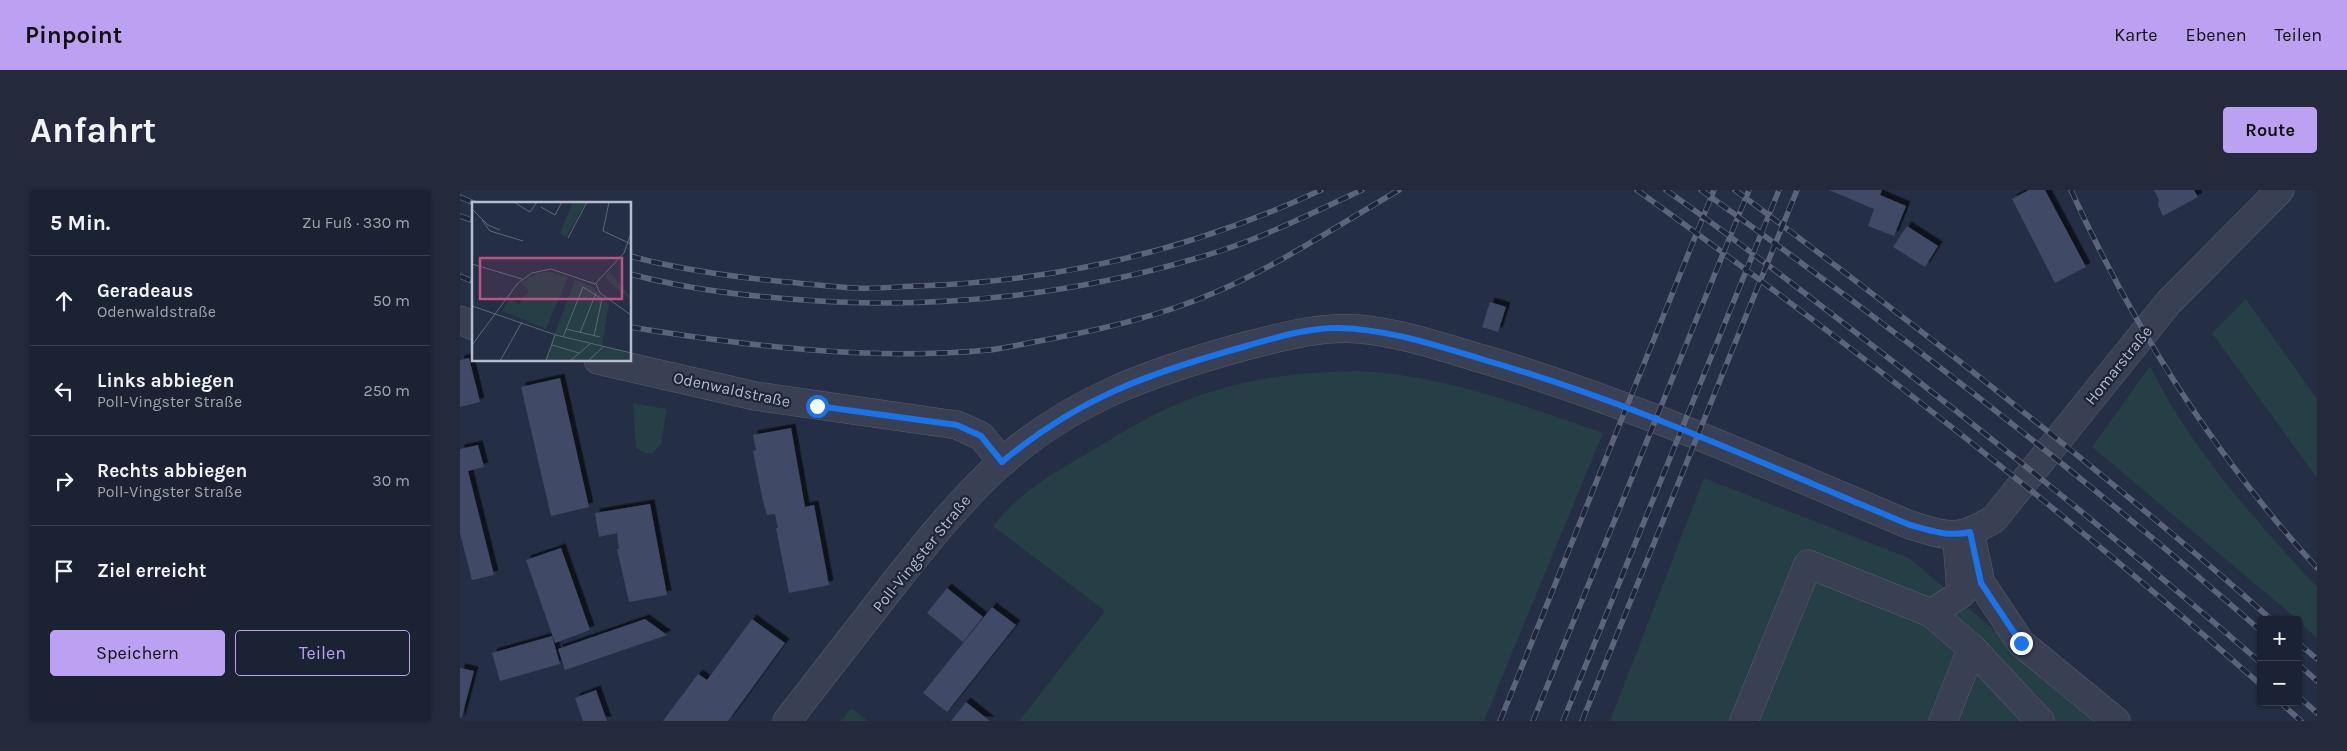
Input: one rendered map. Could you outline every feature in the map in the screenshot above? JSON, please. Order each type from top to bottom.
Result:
[{"type":"street","name":"Homarstraße","points":[[1964,534],[1994,519],[2168,303],[2280,190]]},
{"type":"street","points":[[460,320],[472,325]]},
{"type":"street","points":[[460,331],[472,327]]},
{"type":"street","name":"Poll-Vingster Straße","points":[[788,721],[949,514],[1002,462],[1072,411],[1130,382],[1182,364],[1297,333],[1320,329],[1360,329],[1433,345],[1516,369],[1616,402],[1910,525],[1937,533],[1964,534]]},
{"type":"street","name":"Odenwaldstraße","points":[[602,361],[754,396],[957,425],[981,436],[1002,462]]},
{"type":"street","points":[[1932,613],[1961,594],[1964,534]]},
{"type":"street","points":[[1964,534],[1981,583],[2021,643],[2116,721]]},
{"type":"street","points":[[1744,721],[1808,564],[1932,613],[1972,648],[2040,721]]},
{"type":"street","points":[[1943,721],[1972,648]]},
{"type":"shaded area","points":[[2246,299],[2317,399],[2317,478],[2212,333]]},
{"type":"shaded area","points":[[2150,366],[2166,397],[2205,455],[2248,510],[2317,587],[2317,638],[2302,624],[2302,616],[2293,616],[2092,447]]},
{"type":"shaded area","points":[[1355,371],[1387,373],[1450,385],[1512,402],[1603,433],[1484,721],[1019,721],[1105,611],[993,526],[1004,513],[1026,493],[1061,469],[1126,430],[1187,400],[1234,385],[1258,380],[1306,373]]},
{"type":"shaded area","points":[[633,403],[667,409],[661,444],[652,453],[645,453],[636,448]]},
{"type":"shaded area","points":[[1704,478],[1909,558],[2102,721],[1610,721]]},
{"type":"shaded area","points":[[851,708],[868,721],[841,721]]},
{"type":"building","points":[[1829,190],[1882,190],[1880,195],[1906,206],[1894,236],[1868,226],[1874,209]]},
{"type":"building","points":[[2029,190],[2045,190],[2086,267],[2055,283],[2012,199]]},
{"type":"building","points":[[2154,190],[2194,190],[2198,197],[2163,216]]},
{"type":"building","points":[[1907,226],[1938,246],[1925,267],[1893,247]]},
{"type":"building","points":[[1490,302],[1506,307],[1498,332],[1482,327]]},
{"type":"building","points":[[469,358],[480,402],[460,407],[460,360]]},
{"type":"building","points":[[560,378],[589,507],[551,516],[521,387]]},
{"type":"building","points":[[791,428],[805,507],[814,505],[829,585],[789,593],[775,514],[767,515],[763,501],[753,451],[756,450],[753,435]]},
{"type":"building","points":[[478,445],[484,467],[468,471],[494,575],[472,580],[460,533],[460,449]]},
{"type":"building","points":[[650,504],[667,595],[629,602],[617,549],[619,549],[617,533],[599,537],[595,513]]},
{"type":"building","points":[[561,548],[590,630],[555,643],[526,560]]},
{"type":"building","points":[[947,588],[983,617],[963,642],[927,613]]},
{"type":"building","points":[[992,607],[1016,625],[947,712],[923,693]]},
{"type":"building","points":[[645,619],[667,635],[565,670],[558,649]]},
{"type":"building","points":[[752,619],[785,643],[728,721],[663,721],[698,674],[707,680]]},
{"type":"building","points":[[552,636],[560,664],[500,681],[492,653]]},
{"type":"building","points":[[460,668],[474,671],[461,720],[460,719]]},
{"type":"building","points":[[596,690],[607,721],[583,721],[575,698]]},
{"type":"building","points":[[966,702],[990,721],[951,721]]},
{"type":"railway","points":[[631,256],[708,272],[838,287],[878,288],[1021,278],[1072,270],[1174,246],[1223,230],[1321,190]]},
{"type":"railway","points":[[631,274],[690,287],[790,299],[900,303],[955,301],[1009,296],[1117,278],[1170,266],[1241,244],[1362,190]]},
{"type":"railway","points":[[631,327],[764,346],[854,353],[944,353],[1003,348],[1110,326],[1153,315],[1195,301],[1240,281],[1309,244],[1399,190]]},
{"type":"railway","points":[[1637,190],[1797,308],[1955,430],[2110,555],[2257,682]]},
{"type":"railway","points":[[1666,190],[1775,270],[2074,505],[2259,661]]},
{"type":"railway","points":[[1701,190],[1845,295],[1986,403],[2125,515],[2257,628]]},
{"type":"railway","points":[[1500,721],[1714,190]]},
{"type":"railway","points":[[1735,190],[2008,399],[2141,508],[2267,616]]},
{"type":"railway","points":[[1533,721],[1749,190]]},
{"type":"railway","points":[[1563,721],[1779,190]]},
{"type":"railway","points":[[1582,721],[1797,190]]},
{"type":"railway","points":[[2071,190],[2095,242],[2122,292],[2149,341],[2179,389],[2244,481],[2317,568]]},
{"type":"railway","points":[[460,197],[472,202]]},
{"type":"railway","points":[[460,216],[472,220]]},
{"type":"railway","points":[[460,276],[472,281]]},
{"type":"railway","points":[[2302,646],[2317,659]]},
{"type":"railway","points":[[2302,668],[2317,681]]},
{"type":"railway","points":[[2302,700],[2317,713]]},
{"type":"railway","points":[[2284,706],[2301,721]]},
{"type":"route","points":[[817,406],[957,425],[981,436],[1002,462],[1017,449],[1072,411],[1130,382],[1182,364],[1280,337],[1320,329],[1360,329],[1386,334],[1433,345],[1516,369],[1616,402],[1910,525],[1937,533],[1957,535],[1970,532],[1981,583],[2021,643]]}]
